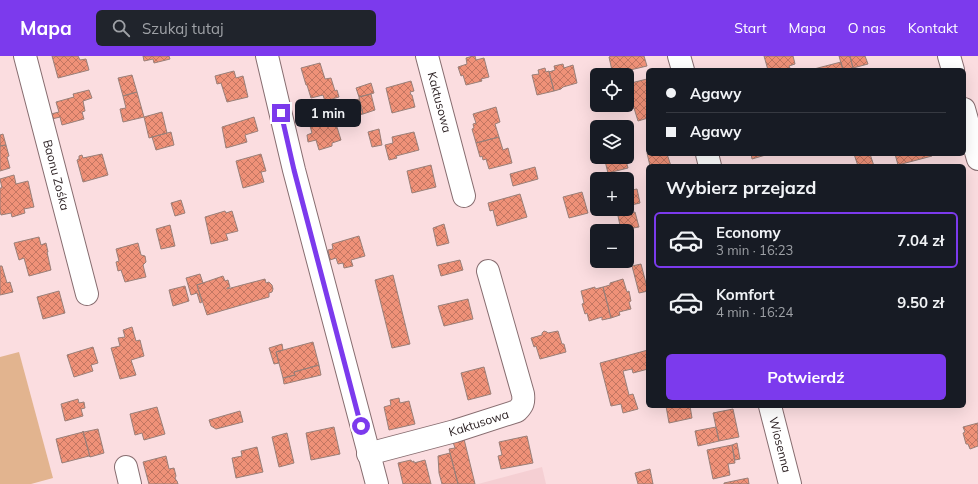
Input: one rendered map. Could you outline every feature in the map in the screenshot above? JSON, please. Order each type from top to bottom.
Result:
[{"type":"street","name":"Baonu Zośka","points":[[25,56],[87,294]]},
{"type":"street","points":[[267,56],[294,170],[377,484]]},
{"type":"street","name":"Kaktusowa","points":[[427,56],[464,196]]},
{"type":"street","points":[[679,56],[682,68]]},
{"type":"street","points":[[949,56],[952,68]]},
{"type":"street","points":[[966,116],[978,159]]},
{"type":"street","name":"Kaktusowa","points":[[368,454],[456,431],[517,411],[522,406],[524,401],[523,394],[488,271]]},
{"type":"street","name":"Wiosenna","points":[[771,408],[790,484]]},
{"type":"shaded area","points":[[19,352],[53,478],[31,484],[0,484],[0,357]]},
{"type":"shaded area","points":[[542,467],[546,484],[478,484]]},
{"type":"building","points":[[52,56],[78,56],[80,60],[86,59],[89,70],[58,78]]},
{"type":"building","points":[[143,56],[169,56],[170,59],[154,63],[153,59],[144,61]]},
{"type":"building","points":[[475,56],[476,60],[484,58],[489,77],[481,79],[482,81],[466,85],[463,75],[461,76],[458,67],[467,64],[466,58]]},
{"type":"building","points":[[644,56],[647,66],[634,69],[611,68],[609,57]]},
{"type":"building","points":[[764,56],[793,56],[795,64],[789,66],[790,68],[767,68]]},
{"type":"building","points":[[839,56],[850,56],[853,68],[842,68]]},
{"type":"building","points":[[850,56],[865,56],[868,64],[853,68]]},
{"type":"building","points":[[841,62],[842,68],[818,68]]},
{"type":"building","points":[[320,63],[325,79],[331,78],[335,91],[337,90],[339,97],[325,101],[323,95],[311,98],[301,68]]},
{"type":"building","points":[[563,64],[564,68],[573,65],[577,83],[554,91],[549,72],[555,70],[554,66]]},
{"type":"building","points":[[545,68],[546,72],[549,71],[554,91],[537,95],[532,75],[539,74],[538,70]]},
{"type":"building","points":[[234,71],[236,78],[243,76],[248,97],[227,102],[221,83],[217,84],[215,76]]},
{"type":"building","points":[[132,75],[137,92],[123,96],[118,78]]},
{"type":"building","points":[[646,79],[646,119],[638,121],[634,108],[634,82]]},
{"type":"building","points":[[411,81],[414,91],[410,92],[415,107],[392,113],[386,88]]},
{"type":"building","points":[[371,83],[374,93],[359,97],[356,88]]},
{"type":"building","points":[[89,90],[92,98],[83,101],[85,111],[82,112],[84,119],[62,125],[60,117],[52,119],[51,114],[59,112],[56,102],[74,97],[73,94]]},
{"type":"building","points":[[137,92],[144,117],[123,122],[120,109],[126,108],[123,96]]},
{"type":"building","points":[[371,94],[375,110],[363,114],[359,97]]},
{"type":"building","points":[[359,99],[363,114],[349,118],[345,103]]},
{"type":"building","points":[[496,107],[500,122],[495,124],[499,137],[476,143],[472,129],[474,128],[473,124],[476,123],[473,114]]},
{"type":"building","points":[[162,112],[167,133],[149,138],[144,117]]},
{"type":"building","points":[[254,117],[258,131],[245,135],[247,142],[226,148],[222,127]]},
{"type":"building","points":[[332,119],[335,127],[337,127],[341,140],[332,143],[332,146],[319,150],[316,140],[308,142],[307,135],[312,133],[310,126]]},
{"type":"building","points":[[379,129],[382,145],[372,147],[368,132]]},
{"type":"building","points":[[171,132],[174,145],[156,150],[152,137]]},
{"type":"building","points":[[414,132],[419,150],[396,156],[397,158],[389,160],[385,145],[393,143],[392,137]]},
{"type":"building","points":[[3,134],[6,145],[0,146],[0,135]]},
{"type":"building","points":[[499,137],[503,150],[508,148],[512,163],[489,169],[486,159],[483,160],[482,156],[480,157],[476,143]]},
{"type":"building","points":[[6,145],[10,168],[0,171],[0,146]]},
{"type":"building","points":[[102,154],[108,175],[83,182],[77,160],[79,159],[79,156],[82,155],[83,158]]},
{"type":"building","points":[[261,154],[266,171],[261,172],[264,182],[243,188],[236,161]]},
{"type":"building","points":[[648,156],[668,156],[670,164],[650,164]]},
{"type":"building","points":[[751,156],[762,156],[752,159]]},
{"type":"building","points":[[855,156],[871,156],[873,164],[857,164]]},
{"type":"building","points":[[896,156],[932,156],[902,164],[898,164]]},
{"type":"building","points":[[606,164],[627,164],[628,168],[608,172]]},
{"type":"building","points":[[431,165],[436,187],[412,193],[407,171]]},
{"type":"building","points":[[535,167],[538,179],[513,186],[510,174]]},
{"type":"building","points":[[14,175],[16,184],[28,181],[34,207],[24,209],[25,213],[12,217],[11,213],[1,215],[0,188],[2,188],[0,179]]},
{"type":"building","points":[[637,189],[640,203],[634,204],[634,190]]},
{"type":"building","points":[[582,192],[588,213],[569,218],[563,197]]},
{"type":"building","points":[[520,194],[527,217],[497,226],[493,210],[490,211],[488,203]]},
{"type":"building","points":[[181,200],[185,213],[175,216],[171,203]]},
{"type":"building","points":[[225,211],[226,213],[232,211],[238,231],[226,234],[228,240],[211,244],[205,217]]},
{"type":"building","points":[[634,212],[639,227],[634,228],[634,224],[620,224],[618,216],[634,216]]},
{"type":"building","points":[[444,224],[449,243],[437,246],[433,228]]},
{"type":"building","points":[[170,225],[175,246],[161,249],[156,229]]},
{"type":"building","points":[[359,236],[365,256],[351,260],[353,266],[344,268],[343,263],[338,264],[336,258],[330,260],[328,250],[333,249],[332,244]]},
{"type":"building","points":[[39,237],[41,245],[46,243],[51,270],[29,276],[24,258],[19,260],[14,243]]},
{"type":"building","points":[[138,243],[141,255],[145,256],[146,262],[143,265],[146,277],[125,282],[121,270],[118,271],[116,262],[119,261],[116,249]]},
{"type":"building","points":[[460,260],[463,270],[441,276],[438,265]]},
{"type":"building","points":[[641,264],[646,283],[646,291],[639,293],[633,268],[634,268],[634,266]]},
{"type":"building","points":[[0,266],[2,266],[7,283],[10,282],[13,292],[0,295]]},
{"type":"building","points":[[200,274],[203,283],[197,285],[202,302],[200,303],[197,293],[191,295],[186,278]]},
{"type":"building","points":[[393,275],[410,344],[392,348],[375,280]]},
{"type":"building","points":[[223,276],[225,281],[228,280],[230,287],[227,289],[265,279],[266,283],[269,282],[272,285],[273,289],[272,292],[269,293],[269,297],[207,315],[197,285]]},
{"type":"building","points":[[623,279],[627,292],[629,291],[631,301],[629,302],[631,309],[619,312],[620,315],[611,318],[603,287]]},
{"type":"building","points":[[185,286],[189,301],[173,306],[169,290]]},
{"type":"building","points":[[595,287],[595,289],[603,287],[611,318],[602,320],[602,317],[589,321],[587,313],[585,314],[582,304],[584,303],[581,291]]},
{"type":"building","points":[[59,291],[65,313],[43,319],[37,297]]},
{"type":"building","points":[[468,299],[473,319],[444,326],[438,306]]},
{"type":"building","points":[[132,327],[136,341],[140,340],[144,356],[131,360],[136,375],[120,379],[111,348],[120,346],[118,338],[125,337],[123,330]]},
{"type":"building","points":[[544,331],[548,333],[558,331],[566,352],[540,359],[536,346],[534,347],[531,338],[542,335]]},
{"type":"building","points":[[313,342],[319,365],[294,372],[295,375],[283,378],[276,352]]},
{"type":"building","points":[[282,344],[283,350],[276,352],[279,363],[274,364],[269,348]]},
{"type":"building","points":[[93,347],[98,363],[91,365],[93,371],[74,377],[67,355]]},
{"type":"building","points":[[646,351],[646,370],[633,373],[632,369],[623,371],[629,395],[633,394],[638,409],[623,413],[621,404],[611,406],[600,363]]},
{"type":"building","points":[[319,365],[321,375],[284,384],[283,378],[295,375],[294,372]]},
{"type":"building","points":[[484,367],[491,394],[468,400],[461,373]]},
{"type":"building","points":[[399,398],[400,403],[409,401],[415,424],[389,430],[384,407],[391,405],[390,400]]},
{"type":"building","points":[[78,399],[79,403],[84,402],[85,408],[81,409],[83,416],[65,421],[61,404]]},
{"type":"building","points":[[157,407],[165,434],[144,440],[142,433],[135,435],[130,414]]},
{"type":"building","points":[[666,408],[690,408],[692,418],[669,423]]},
{"type":"building","points":[[733,409],[739,437],[719,441],[713,413]]},
{"type":"building","points":[[240,411],[243,422],[216,429],[211,426],[209,420]]},
{"type":"building","points":[[978,423],[978,446],[970,449],[968,444],[966,444],[963,427]]},
{"type":"building","points":[[334,427],[340,454],[311,460],[306,433]]},
{"type":"building","points":[[716,427],[719,441],[698,446],[695,431]]},
{"type":"building","points":[[98,429],[104,453],[90,457],[83,431]]},
{"type":"building","points":[[83,431],[90,457],[62,463],[56,439]]},
{"type":"building","points":[[287,433],[294,463],[279,467],[272,437]]},
{"type":"building","points":[[527,436],[533,463],[501,469],[498,456],[502,455],[499,442]]},
{"type":"building","points":[[464,439],[475,484],[458,484],[449,449],[455,448],[453,442]]},
{"type":"building","points":[[737,443],[740,459],[735,460],[732,445]]},
{"type":"building","points":[[732,445],[735,463],[728,464],[730,475],[713,479],[707,450]]},
{"type":"building","points":[[257,447],[263,472],[236,478],[232,458],[242,456],[241,451]]},
{"type":"building","points":[[450,453],[458,484],[442,484],[439,473],[438,456]]},
{"type":"building","points":[[166,456],[169,469],[174,468],[175,478],[178,484],[149,484],[143,462]]},
{"type":"building","points":[[411,460],[412,462],[414,461],[414,463],[425,460],[431,484],[403,484],[398,463]]},
{"type":"building","points":[[650,469],[653,484],[638,484],[635,473]]},
{"type":"building","points":[[748,478],[749,484],[724,484],[724,483]]},
{"type":"route","points":[[281,113],[294,170],[361,426]]}]
